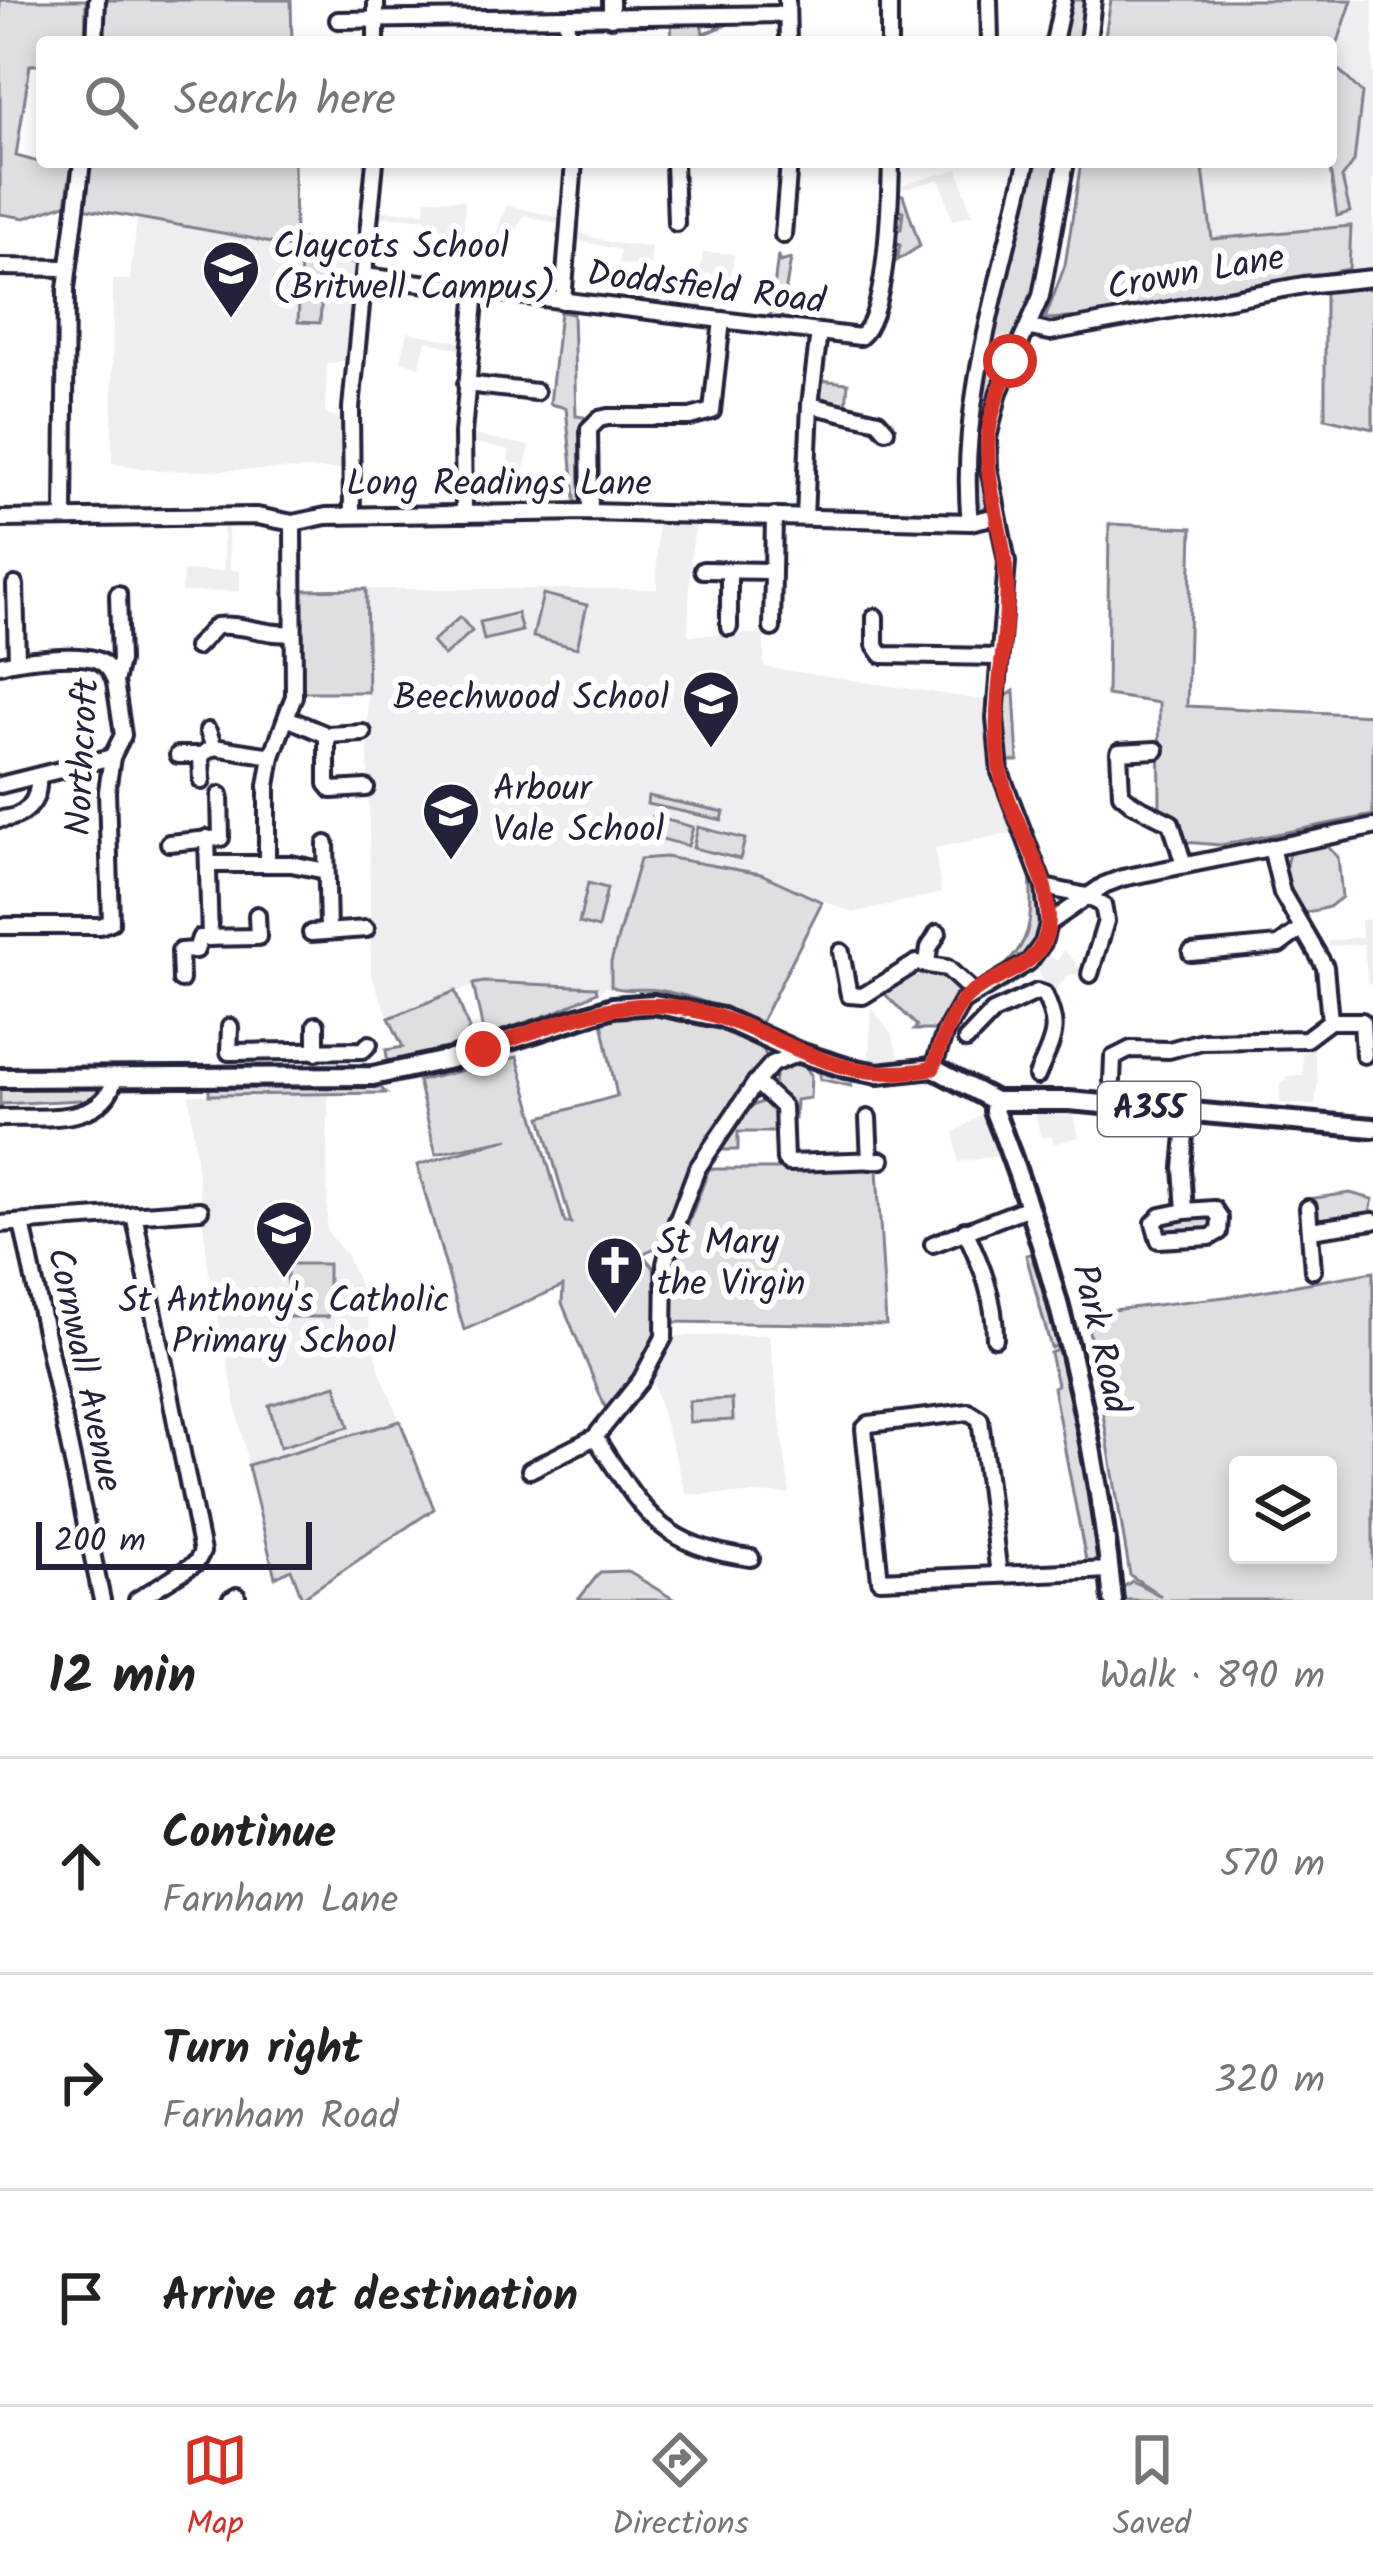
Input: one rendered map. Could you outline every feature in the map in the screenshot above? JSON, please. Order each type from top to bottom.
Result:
[{"type":"main road","points":[[0,1078],[373,1076],[407,1071],[613,1007],[654,1004],[688,1009],[799,1053],[878,1074],[933,1068]]},
{"type":"main road","name":"A355","points":[[933,1068],[995,1101],[1070,1101],[1373,1128]]},
{"type":"main road","name":"Park Road","points":[[995,1101],[994,1111],[1029,1207],[1082,1402],[1113,1600]]},
{"type":"street","points":[[95,36],[97,0]]},
{"type":"street","points":[[376,0],[376,36]]},
{"type":"street","points":[[527,0],[527,18]]},
{"type":"street","points":[[611,0],[611,18]]},
{"type":"street","points":[[691,0],[691,17]]},
{"type":"street","points":[[889,0],[890,36]]},
{"type":"street","points":[[989,0],[989,36]]},
{"type":"street","points":[[1055,36],[1063,0]]},
{"type":"street","points":[[1089,36],[1093,0]]},
{"type":"street","points":[[338,20],[691,17],[788,7]]},
{"type":"street","points":[[566,20],[568,36]]},
{"type":"street","points":[[64,518],[68,268],[81,168]]},
{"type":"street","points":[[352,515],[351,408],[374,168]]},
{"type":"street","points":[[563,301],[574,168]]},
{"type":"street","points":[[674,168],[676,223]]},
{"type":"street","points":[[783,235],[789,168]]},
{"type":"street","name":"Doddsfield Road","points":[[364,276],[860,337],[869,330],[887,235],[891,168]]},
{"type":"street","points":[[970,522],[972,435],[981,369],[1026,168]]},
{"type":"street","points":[[933,1068],[962,1002],[1029,962],[1043,943],[1048,924],[1044,887],[1000,772],[995,718],[1007,600],[1006,562],[988,468],[988,438],[1010,361],[1030,328],[1041,296],[1065,168]]},
{"type":"street","points":[[0,267],[68,268]]},
{"type":"street","name":"Crown Lane","points":[[1030,328],[1050,332],[1304,285],[1373,278]]},
{"type":"street","points":[[464,514],[466,385],[476,290]]},
{"type":"street","points":[[590,512],[589,429],[608,417],[690,417],[712,411],[722,320]]},
{"type":"street","points":[[805,517],[819,332]]},
{"type":"street","points":[[466,385],[536,392]]},
{"type":"street","points":[[810,405],[878,421],[886,430]]},
{"type":"street","name":"Long Readings Lane","points":[[0,519],[256,516],[293,523],[326,515],[590,512],[970,522],[998,516]]},
{"type":"street","points":[[772,628],[774,516]]},
{"type":"street","points":[[267,863],[267,787],[272,757],[294,696],[293,523]]},
{"type":"street","points":[[703,570],[773,571]]},
{"type":"street","points":[[729,571],[729,627]]},
{"type":"street","points":[[14,585],[17,660]]},
{"type":"street","name":"Northcroft","points":[[0,926],[100,926],[111,922],[107,791],[112,758],[123,735],[115,682],[118,594]]},
{"type":"street","points":[[875,617],[875,645],[882,655],[999,657]]},
{"type":"street","points":[[203,644],[216,626],[235,624],[275,635],[292,633]]},
{"type":"street","points":[[0,665],[119,653]]},
{"type":"street","points":[[95,659],[112,672],[115,682]]},
{"type":"street","points":[[287,718],[327,734],[363,733]]},
{"type":"street","points":[[202,781],[208,730]]},
{"type":"street","points":[[327,734],[327,784],[332,790],[366,788]]},
{"type":"street","points":[[1156,750],[1119,752],[1120,794],[1171,823],[1184,865]]},
{"type":"street","points":[[178,755],[207,751],[272,757]]},
{"type":"street","points":[[0,785],[112,758]]},
{"type":"street","points":[[82,768],[107,791]]},
{"type":"street","points":[[0,820],[17,817],[32,807],[38,777]]},
{"type":"street","points":[[169,843],[221,838],[220,795]]},
{"type":"street","points":[[1048,924],[1122,878],[1373,827]]},
{"type":"street","points":[[207,838],[210,938]]},
{"type":"street","points":[[326,844],[328,930]]},
{"type":"street","points":[[1271,847],[1282,893],[1325,967],[1330,1021]]},
{"type":"street","points":[[208,865],[267,863],[326,871]]},
{"type":"street","points":[[1044,887],[1087,896],[1103,905],[1106,921],[1090,974]]},
{"type":"street","points":[[181,980],[180,951],[196,950],[200,938],[258,937],[257,915]]},
{"type":"street","points":[[1191,952],[1279,945],[1302,928]]},
{"type":"street","points":[[310,933],[366,929]]},
{"type":"street","points":[[928,962],[938,932]]},
{"type":"street","points":[[841,952],[849,995],[863,996],[904,968],[928,962],[947,968],[974,993]]},
{"type":"street","points":[[994,983],[1005,1007]]},
{"type":"street","points":[[965,1040],[993,1012],[1037,992],[1044,994],[1057,1029],[1037,1076]]},
{"type":"street","points":[[1112,1081],[1110,1054],[1169,1050],[1202,1041],[1306,1039],[1330,1021],[1368,1020],[1364,1055]]},
{"type":"street","points":[[316,1025],[316,1052]]},
{"type":"street","points":[[230,1027],[230,1052],[363,1050],[369,1043]]},
{"type":"street","points":[[770,1040],[772,1064]]},
{"type":"street","points":[[530,1470],[595,1437],[641,1379],[664,1336],[663,1287],[673,1232],[698,1169],[756,1082],[772,1064],[799,1053]]},
{"type":"street","points":[[276,1054],[277,1075]]},
{"type":"street","points":[[0,1118],[91,1112],[110,1095],[115,1077]]},
{"type":"street","points":[[756,1082],[783,1107],[785,1160],[789,1163],[876,1161],[868,1118]]},
{"type":"street","points":[[1185,1210],[1182,1168],[1187,1112]]},
{"type":"street","points":[[933,1244],[1029,1207]]},
{"type":"street","points":[[1308,1208],[1312,1270]]},
{"type":"street","points":[[0,1224],[200,1210]]},
{"type":"street","points":[[134,1214],[202,1552],[160,1594],[137,1600]]},
{"type":"street","points":[[1310,1230],[1373,1221]]},
{"type":"street","name":"Cornwall Avenue","points":[[22,1222],[102,1600]]},
{"type":"street","points":[[965,1230],[985,1270],[995,1337]]},
{"type":"street","points":[[999,1575],[980,1419],[969,1412],[869,1424],[864,1430],[880,1580],[999,1575],[1110,1570]]},
{"type":"street","points":[[595,1437],[645,1514],[661,1527],[711,1553],[751,1560]]},
{"type":"shaded area","points":[[0,0],[86,0],[85,36],[36,36],[36,65],[30,65],[16,156],[36,161],[36,168],[71,168],[66,204],[25,218],[0,214]]},
{"type":"shaded area","points":[[104,0],[291,0],[292,36],[104,36]]},
{"type":"shaded area","points":[[1068,0],[1088,0],[1085,36],[1059,36]]},
{"type":"shaded area","points":[[1111,0],[1352,0],[1337,45],[1337,36],[1105,36]]},
{"type":"shaded area","points":[[1352,0],[1373,0],[1373,275],[1337,277],[1336,273],[1349,268],[1350,226],[1212,239],[1203,168],[1337,168],[1337,45]]},
{"type":"shaded area","points":[[671,22],[701,22],[703,33],[716,29],[717,24],[726,25],[700,36],[672,36]]},
{"type":"shaded area","points":[[1337,73],[1362,93],[1354,162],[1342,178],[1350,212],[1337,216],[1330,168],[1337,168]]},
{"type":"shaded area","points":[[88,168],[294,168],[295,237],[359,255],[357,264],[250,238],[83,208]]},
{"type":"shaded area","points":[[1029,168],[1060,168],[1033,305],[999,371],[987,411],[989,506],[979,510],[973,505],[979,418]]},
{"type":"shaded area","points":[[1080,168],[1203,168],[1212,239],[1351,226],[1349,269],[1105,316],[1045,319],[1065,265]]},
{"type":"shaded area","points":[[958,169],[972,215],[952,220],[940,179],[901,190],[902,185]]},
{"type":"shaded area","points":[[898,194],[903,195],[920,246],[891,262],[898,257],[900,245],[894,243],[903,211],[897,210]]},
{"type":"shaded area","points":[[426,199],[465,200],[464,229],[425,240],[425,218],[379,217],[379,211],[425,212]]},
{"type":"shaded area","points":[[507,205],[565,219],[563,225],[524,215],[512,242],[495,236]]},
{"type":"shaded area","name":"Claycots School (Britwell Campus)","points":[[137,219],[251,238],[357,264],[346,360],[327,364],[325,413],[341,419],[341,469],[159,471],[112,463],[113,280],[130,280]]},
{"type":"shaded area","points":[[577,232],[612,243],[651,247],[650,267],[619,264],[620,250],[576,240]]},
{"type":"shaded area","points":[[703,252],[734,254],[731,276],[706,273],[702,312],[695,311]]},
{"type":"shaded area","points":[[778,255],[780,262],[791,259],[780,321],[770,320]]},
{"type":"shaded area","points":[[301,261],[324,264],[320,323],[298,322]]},
{"type":"shaded area","points":[[1373,285],[1373,429],[1325,418],[1325,289]]},
{"type":"shaded area","points":[[560,312],[573,314],[576,416],[584,417],[587,496],[576,508],[566,408],[550,404]]},
{"type":"shaded area","points":[[408,332],[464,343],[462,350],[426,341],[419,367],[401,361]]},
{"type":"shaded area","points":[[819,380],[848,383],[846,407],[816,404]]},
{"type":"shaded area","points":[[469,434],[530,446],[524,469],[507,465],[510,450],[469,442]]},
{"type":"shaded area","name":"Beechwood School","points":[[657,523],[696,523],[688,635],[764,634],[764,667],[983,700],[988,761],[1012,833],[935,848],[941,893],[853,913],[761,874],[640,859],[611,986],[597,992],[595,987],[483,982],[389,1018],[371,974],[366,589],[657,589]]},
{"type":"shaded area","points":[[1109,524],[1192,528],[1187,706],[1373,715],[1373,815],[1220,845],[1184,842],[1177,821],[1160,809],[1159,703],[1107,695]]},
{"type":"shaded area","points":[[223,528],[228,528],[230,570],[240,571],[240,591],[181,592],[183,571],[224,571]]},
{"type":"shaded area","points":[[366,589],[368,692],[301,692],[300,590]]},
{"type":"shaded area","points":[[543,594],[587,605],[577,648],[533,637]]},
{"type":"shaded area","points":[[517,613],[522,631],[484,640],[480,622]]},
{"type":"shaded area","points":[[460,617],[472,631],[444,656],[432,642]]},
{"type":"shaded area","points":[[1014,691],[1018,761],[1007,761],[1002,699]]},
{"type":"shaded area","points":[[648,796],[724,812],[722,820],[647,804]]},
{"type":"shaded area","points":[[652,816],[693,827],[688,846],[647,835]]},
{"type":"shaded area","points":[[698,827],[745,839],[740,859],[693,848]]},
{"type":"shaded area","points":[[1323,842],[1338,857],[1342,897],[1329,907],[1304,913],[1288,881],[1288,857],[1292,848]]},
{"type":"shaded area","points":[[665,857],[761,874],[822,902],[760,1024],[684,996],[611,986],[611,962],[640,859]]},
{"type":"shaded area","points":[[1030,871],[1043,910],[1037,939],[1016,962],[985,983],[1012,958],[1026,935]]},
{"type":"shaded area","points":[[588,883],[607,888],[598,928],[579,923]]},
{"type":"shaded area","points":[[1373,919],[1373,984],[1368,984],[1363,944],[1328,946],[1328,941],[1362,937],[1361,920]]},
{"type":"shaded area","points":[[1064,950],[1081,968],[1067,976],[1051,997],[1036,966],[1047,954],[1057,961]]},
{"type":"shaded area","points":[[932,969],[956,981],[963,996],[940,1030],[914,1030],[917,1026],[883,992],[908,972]]},
{"type":"shaded area","points":[[473,984],[596,987],[597,992],[491,1034],[483,1030]]},
{"type":"shaded area","points":[[455,991],[469,1029],[462,1046],[388,1065],[386,1050],[403,1047],[389,1018]]},
{"type":"shaded area","points":[[871,1007],[891,1033],[900,1061],[869,1063]]},
{"type":"shaded area","points":[[628,1010],[712,1023],[761,1043],[766,1056],[681,1185],[657,1247],[642,1254],[654,1268],[655,1333],[637,1375],[608,1414],[562,1303],[563,1286],[464,1330],[417,1165],[509,1139],[436,1154],[418,1081],[517,1057],[565,1223],[571,1223],[541,1117],[617,1096],[602,1022]]},
{"type":"shaded area","points":[[1313,1047],[1318,1082],[1315,1105],[1280,1103],[1280,1082],[1286,1076],[1303,1075],[1302,1052]]},
{"type":"shaded area","points":[[794,1061],[851,1078],[851,1086],[820,1079],[820,1073],[804,1065],[811,1075],[810,1098],[796,1100],[795,1119],[787,1119],[786,1096],[773,1090],[776,1071]]},
{"type":"shaded area","points":[[105,1086],[105,1093],[82,1109],[81,1100],[2,1104],[0,1112],[0,1087]]},
{"type":"shaded area","points":[[209,1086],[379,1086],[386,1093],[209,1095]]},
{"type":"shaded area","name":"St Anthony's Catholic Primary School","points":[[328,1093],[327,1231],[347,1256],[362,1292],[380,1372],[400,1421],[248,1465],[208,1267],[189,1095]]},
{"type":"shaded area","points":[[767,1100],[776,1111],[775,1132],[738,1132],[738,1150],[720,1150],[747,1108]]},
{"type":"shaded area","points":[[1034,1108],[1072,1108],[1079,1137],[1054,1144],[1051,1136],[1041,1138]]},
{"type":"shaded area","points":[[982,1114],[992,1125],[1004,1155],[958,1162],[954,1133]]},
{"type":"shaded area","points":[[709,1169],[877,1169],[886,1325],[671,1322],[680,1246]]},
{"type":"shaded area","points":[[1350,1193],[1373,1199],[1373,1215],[1324,1220],[1310,1211],[1308,1199]]},
{"type":"shaded area","points":[[1210,1213],[1217,1220],[1212,1233],[1161,1236],[1160,1220]]},
{"type":"shaded area","points":[[1037,1252],[1033,1261],[1063,1344],[1051,1348],[1026,1255]]},
{"type":"shaded area","points":[[287,1264],[328,1264],[328,1317],[288,1317]]},
{"type":"shaded area","points":[[1373,1272],[1373,1600],[1119,1600],[1118,1591],[1132,1581],[1161,1596],[1130,1575],[1086,1313],[1233,1296]]},
{"type":"shaded area","points":[[769,1335],[790,1494],[686,1494],[652,1379],[670,1336]]},
{"type":"shaded area","points":[[1064,1347],[1103,1560],[1098,1567],[1087,1566],[1053,1387],[1057,1385],[1050,1353]]},
{"type":"shaded area","points":[[336,1385],[349,1427],[280,1447],[269,1405]]},
{"type":"shaded area","points":[[732,1399],[733,1420],[689,1422],[689,1401]]},
{"type":"shaded area","points":[[400,1421],[434,1509],[302,1598],[291,1569],[275,1577],[248,1465]]},
{"type":"shaded area","points":[[627,1571],[675,1600],[578,1600],[600,1572]]},
{"type":"place","name":"Claycots School (Britwell Campus)","points":[[231,320]]},
{"type":"place","name":"Beechwood School","points":[[711,750]]},
{"type":"place","name":"Arbour Vale School","points":[[451,862]]},
{"type":"place","name":"St Anthony's Catholic Primary School","points":[[284,1280]]},
{"type":"place","name":"St Mary the Virgin","points":[[615,1316]]},
{"type":"route","points":[[483,1049],[613,1007],[654,1004],[722,1018],[846,1069],[911,1073],[933,1068],[962,1002],[1029,962],[1043,943],[1048,924],[1044,887],[1000,772],[995,718],[1007,600],[988,438],[1010,361]]}]
